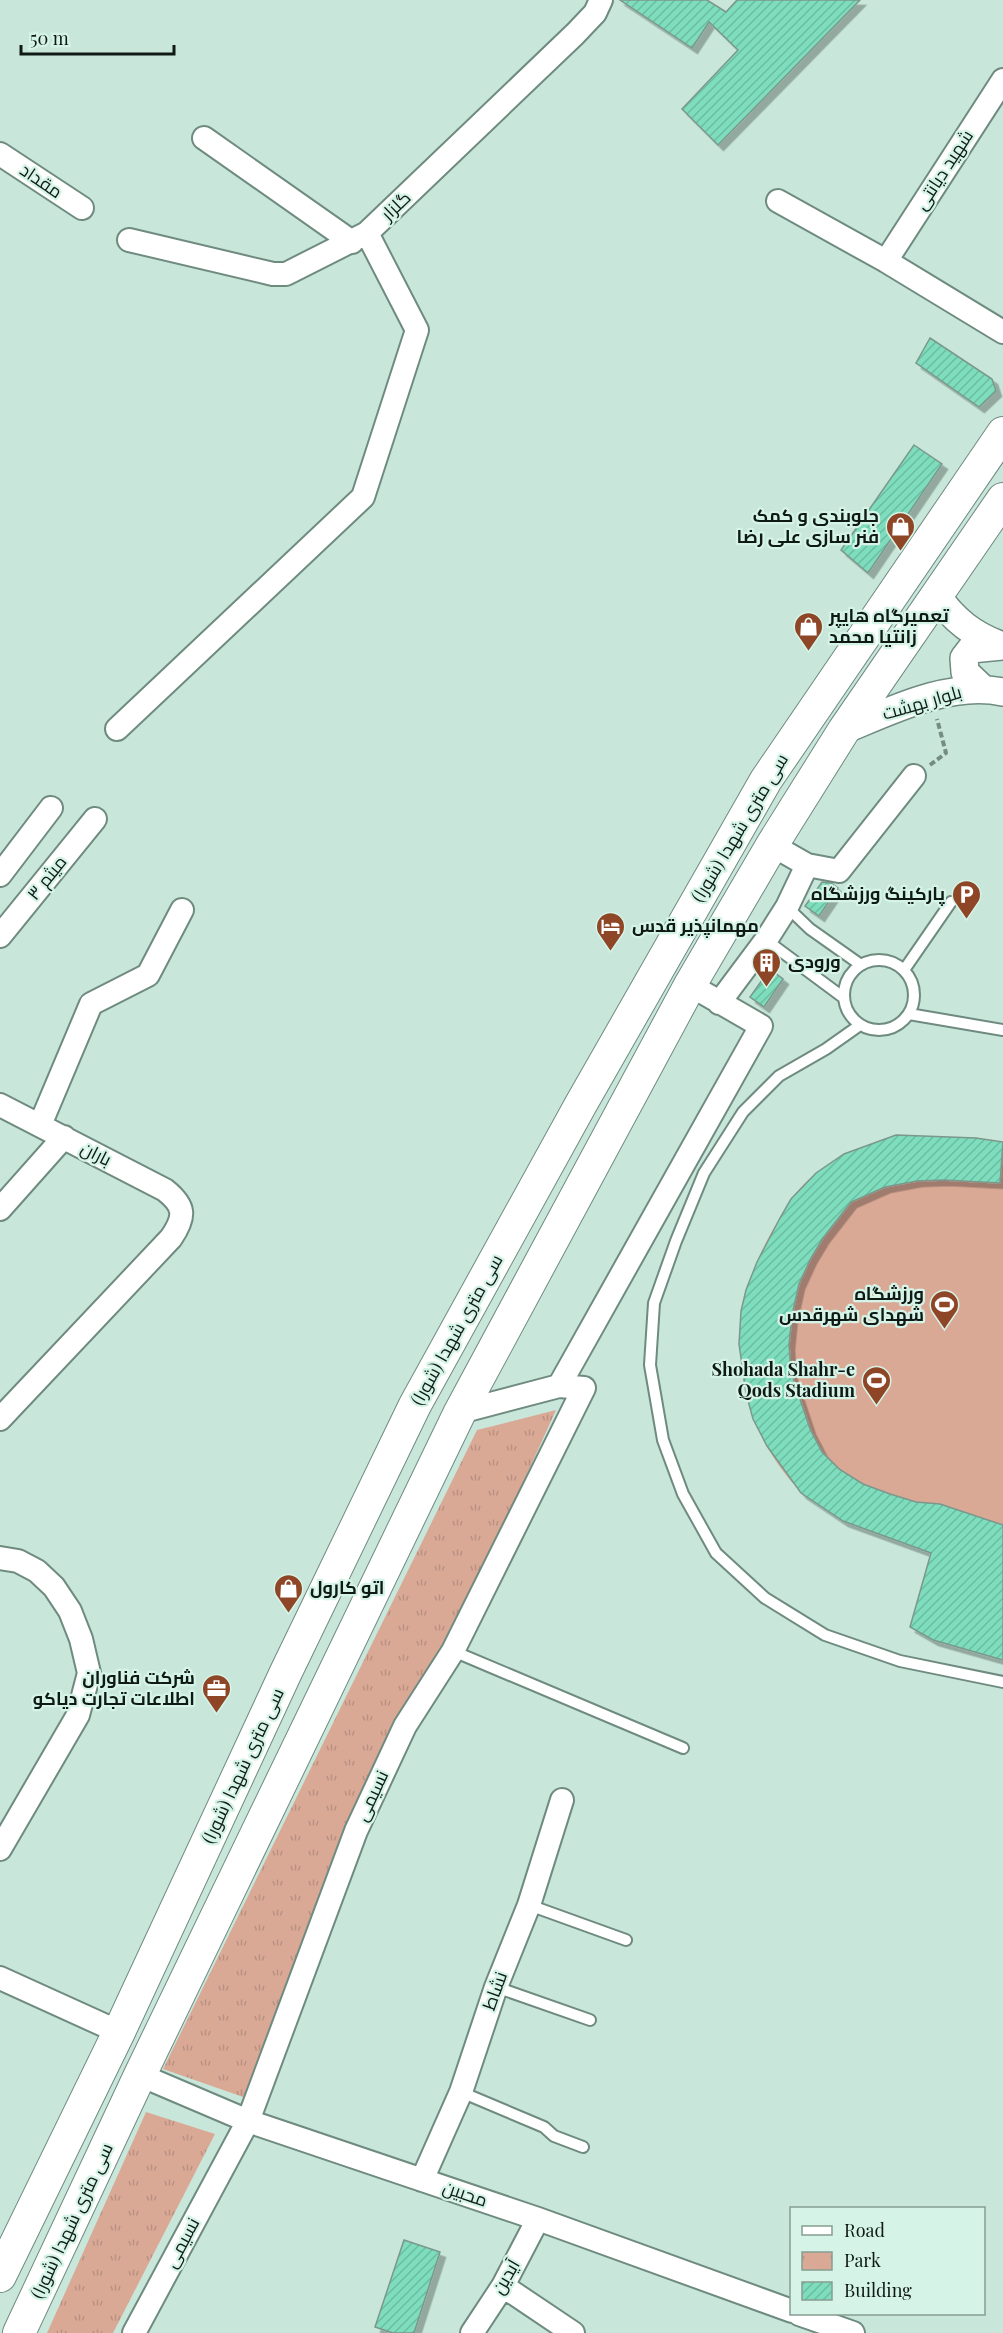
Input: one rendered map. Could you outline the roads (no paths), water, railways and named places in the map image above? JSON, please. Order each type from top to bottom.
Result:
[{"type":"main road","name":"سی متری شهدا (شورا)","points":[[3,2260],[119,2032],[286,1672],[415,1405],[581,1104],[766,780],[1003,433]]},
{"type":"main road","name":"سی متری شهدا (شورا)","points":[[19,2333],[140,2075],[460,1412],[690,985],[772,846],[844,730],[1003,499]]},
{"type":"main road","points":[[415,1405],[460,1412]]},
{"type":"street","name":"گلزار","points":[[129,240],[273,274],[286,274],[359,237],[575,34],[595,13],[601,0]]},
{"type":"street","name":"شهید دیانتی","points":[[886,261],[1003,80]]},
{"type":"street","points":[[117,729],[363,497],[417,330],[359,237],[204,138]]},
{"type":"street","name":"مقداد","points":[[0,154],[82,208]]},
{"type":"street","points":[[778,201],[886,261],[1003,332]]},
{"type":"street","points":[[936,594],[964,627],[982,639],[1003,646]]},
{"type":"street","points":[[993,690],[965,672],[964,658],[971,649],[1003,646]]},
{"type":"street","name":"بلوار بهشت","points":[[844,730],[886,712],[931,698],[993,690]]},
{"type":"street","points":[[772,846],[807,865],[839,871],[914,776]]},
{"type":"street","points":[[0,875],[51,808]]},
{"type":"street","name":"میثم ۳","points":[[0,936],[95,819]]},
{"type":"street","points":[[719,1003],[766,940],[787,907],[807,865]]},
{"type":"street","points":[[40,1125],[92,1004],[148,975],[182,910]]},
{"type":"street","points":[[460,1412],[559,1386],[761,1026],[690,985]]},
{"type":"street","name":"باران","points":[[0,1105],[165,1190],[179,1201],[182,1214],[179,1226],[171,1238],[0,1419]]},
{"type":"street","points":[[0,1209],[64,1137]]},
{"type":"street","name":"نسیمی","points":[[134,2333],[248,2121],[356,1831],[405,1726],[453,1651],[584,1388],[559,1386]]},
{"type":"street","points":[[0,1558],[18,1562],[37,1571],[54,1587],[70,1611],[81,1638],[89,1673],[78,1715],[0,1849]]},
{"type":"street","name":"نشاط","points":[[422,2180],[461,2092],[496,1987],[529,1905],[562,1800]]},
{"type":"street","points":[[0,1978],[119,2032]]},
{"type":"street","name":"محبین","points":[[140,2075],[248,2121],[538,2219],[790,2310]]},
{"type":"street","name":"آیدین","points":[[472,2333],[503,2286],[538,2219]]},
{"type":"street","points":[[503,2286],[573,2333]]},
{"type":"street","points":[[805,2315],[854,2333]]},
{"type":"lane","points":[[904,970],[951,902]]},
{"type":"lane","points":[[787,907],[810,928],[861,965]]},
{"type":"lane","points":[[766,940],[844,998],[852,1018],[870,1030],[892,1029],[902,1023],[914,1004],[911,980],[904,970],[883,960],[861,965],[848,980],[844,998]]},
{"type":"lane","points":[[909,1014],[1003,1030]]},
{"type":"lane","points":[[860,1025],[826,1049],[779,1076],[743,1112],[704,1173],[654,1303],[650,1365],[663,1440],[683,1494],[716,1553],[765,1598],[825,1635],[900,1661],[1003,1682]]},
{"type":"lane","points":[[453,1651],[682,1748]]},
{"type":"lane","points":[[529,1905],[626,1940]]},
{"type":"lane","points":[[496,1987],[590,2020]]},
{"type":"lane","points":[[461,2092],[544,2127],[554,2136],[583,2147]]},
{"type":"place","name":"جلوبندی و کمک فنر سازی علی رضا","points":[[900,552]]},
{"type":"place","name":"تعمیرگاه هایپر زانتیا محمد","points":[[808,652]]},
{"type":"place","name":"پارکینگ ورزشگاه","points":[[966,920]]},
{"type":"place","name":"مهمانپذیر قدس","points":[[611,952]]},
{"type":"place","name":"ورودی","points":[[767,988]]},
{"type":"place","name":"ورزشگاه شهدای شهرقدس","points":[[945,1330]]},
{"type":"place","name":"Shohada Shahr-e Qods Stadium","points":[[876,1406]]},
{"type":"place","name":"اتو کارول","points":[[289,1614]]},
{"type":"place","name":"شرکت فناوران اطلاعات تجارت دیاکو","points":[[216,1714]]}]
